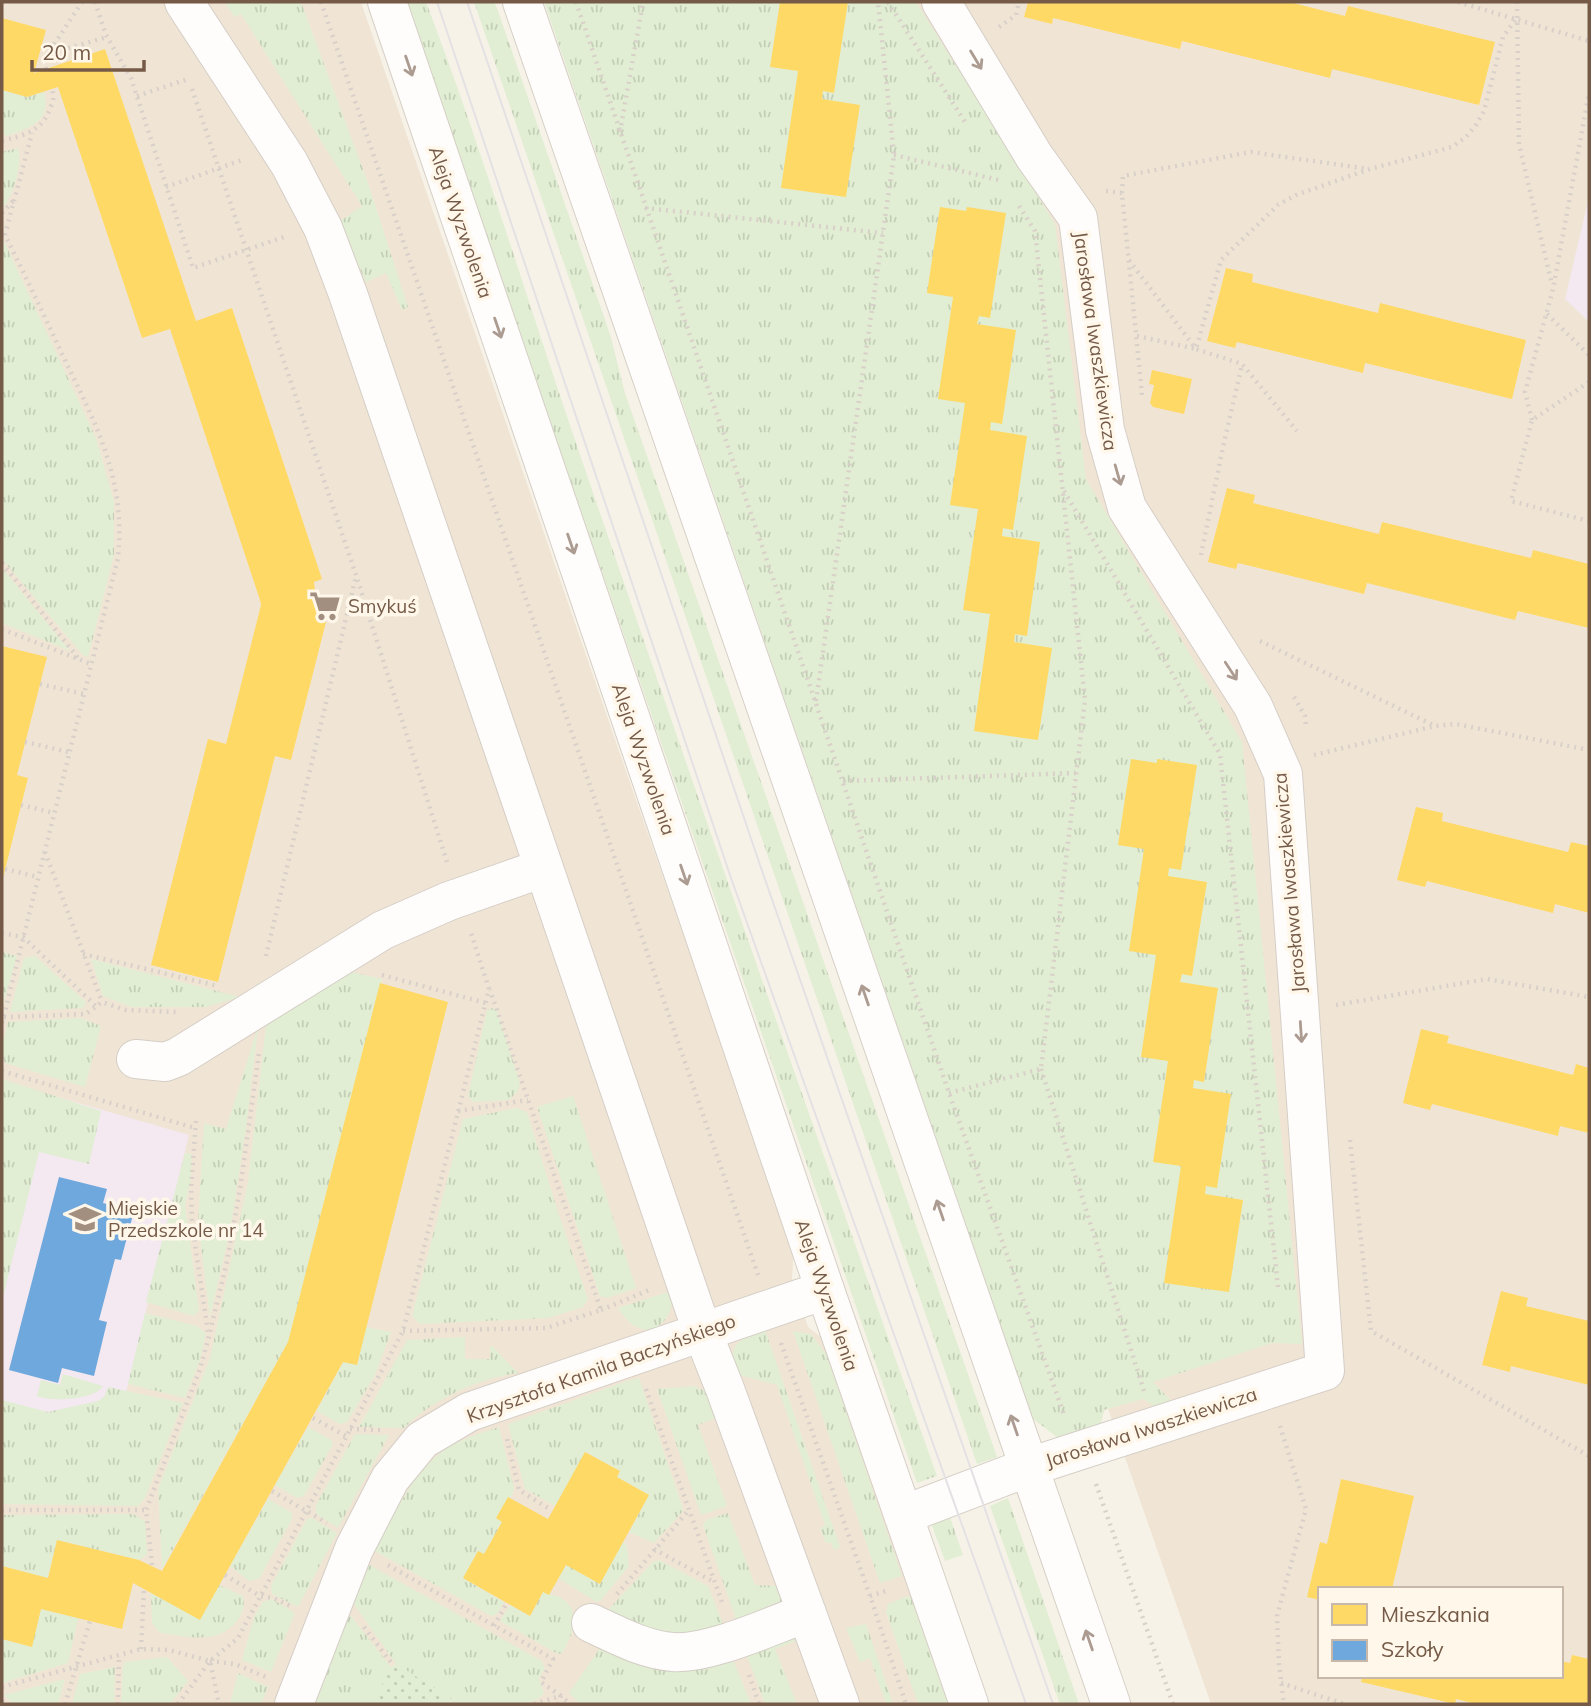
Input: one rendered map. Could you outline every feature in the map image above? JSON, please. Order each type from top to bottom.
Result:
[{"type":"street","points":[[184,2],[279,148],[321,225],[348,294],[702,1331],[841,1704]]},
{"type":"street","name":"Aleja Wyzwolenia","points":[[387,2],[825,1290],[969,1704]]},
{"type":"street","points":[[522,2],[1111,1704]]},
{"type":"street","name":"Jarosława Iwaszkiewicza","points":[[941,2],[1034,156],[1078,218],[1105,430],[1127,508],[1253,706],[1283,774],[1325,1371],[1029,1467]]},
{"type":"street","points":[[136,1059],[165,1062],[178,1057],[383,930],[458,898],[543,868]]},
{"type":"street","name":"Krzysztofa Kamila Baczyńskiego","points":[[296,1698],[354,1549],[390,1479],[422,1440],[469,1412],[498,1401],[825,1290]]},
{"type":"street","points":[[902,1515],[1029,1467]]},
{"type":"street","points":[[591,1623],[642,1646],[674,1652],[710,1647],[807,1613]]},
{"type":"path","points":[[46,69],[44,60],[82,2]]},
{"type":"path","points":[[95,2],[107,37],[131,78],[193,268],[321,225]]},
{"type":"path","points":[[321,2],[760,1278]]},
{"type":"path","points":[[576,2],[949,1093],[1068,1423]]},
{"type":"path","points":[[620,135],[643,2]]},
{"type":"path","points":[[816,703],[894,155],[878,2]]},
{"type":"path","points":[[888,2],[974,136]]},
{"type":"path","points":[[993,31],[1016,15],[1019,2]]},
{"type":"path","points":[[1458,2],[1589,41]]},
{"type":"path","points":[[1517,2],[1519,145],[1553,289]]},
{"type":"path","points":[[1196,349],[1221,260],[1278,205],[1296,195],[1370,169],[1452,147],[1466,137],[1484,111],[1503,37],[1516,19]]},
{"type":"path","points":[[48,54],[107,37]]},
{"type":"path","points":[[185,67],[356,575],[458,898],[601,1310]]},
{"type":"path","points":[[136,96],[189,79]]},
{"type":"path","points":[[2,141],[32,133],[47,120],[55,97],[52,89]]},
{"type":"path","points":[[1589,93],[1553,289],[1525,392],[1532,421],[1511,501],[1589,521]]},
{"type":"path","points":[[2,1023],[118,558],[121,532],[116,483],[100,432],[5,235],[32,133]]},
{"type":"path","points":[[166,187],[279,148]]},
{"type":"path","points":[[1143,398],[1122,193],[1123,176],[1251,152],[1370,169]]},
{"type":"path","points":[[894,155],[1003,181]]},
{"type":"path","points":[[996,170],[1009,191]]},
{"type":"path","points":[[1097,191],[1122,193]]},
{"type":"path","points":[[2,213],[15,197]]},
{"type":"path","points":[[1016,201],[1035,231],[1085,700],[1041,1069],[1155,1426]]},
{"type":"path","points":[[645,208],[883,233]]},
{"type":"path","points":[[1129,259],[1196,349]]},
{"type":"path","points":[[1547,314],[1589,355]]},
{"type":"path","points":[[1137,335],[1196,349],[1242,364],[1297,430]]},
{"type":"path","points":[[1200,562],[1242,364]]},
{"type":"path","points":[[1532,421],[1589,382]]},
{"type":"path","points":[[1062,488],[1220,754],[1278,1287]]},
{"type":"path","points":[[2,563],[79,659]]},
{"type":"path","points":[[265,960],[356,575]]},
{"type":"path","points":[[2,629],[91,664]]},
{"type":"path","points":[[1247,638],[1260,641],[1435,726]]},
{"type":"path","points":[[1260,641],[1266,652]]},
{"type":"path","points":[[40,684],[84,694]]},
{"type":"path","points":[[1292,694],[1305,716],[1307,729]]},
{"type":"path","points":[[1310,756],[1435,726],[1455,724],[1589,750]]},
{"type":"path","points":[[25,742],[69,752]]},
{"type":"path","points":[[842,781],[1076,773]]},
{"type":"path","points":[[21,805],[54,813]]},
{"type":"path","points":[[45,850],[102,1002],[125,1010],[188,1013]]},
{"type":"path","points":[[5,869],[38,877]]},
{"type":"path","points":[[2,933],[23,937],[96,1006]]},
{"type":"path","points":[[83,954],[267,1001],[226,1266],[200,1369],[146,1510],[152,1565]]},
{"type":"path","points":[[333,961],[486,1003]]},
{"type":"path","points":[[1335,998],[1335,1006],[1486,979],[1589,996]]},
{"type":"path","points":[[178,1704],[209,1661],[237,1638],[403,1331],[489,989]]},
{"type":"path","points":[[4,1017],[86,1014],[102,1002]]},
{"type":"path","points":[[949,1093],[1041,1069]]},
{"type":"path","points":[[2,1071],[195,1128]]},
{"type":"path","points":[[458,1111],[528,1100]]},
{"type":"path","points":[[196,1121],[191,1188],[192,1224],[209,1336]]},
{"type":"path","points":[[1349,1128],[1371,1331],[1589,1456]]},
{"type":"path","points":[[403,1331],[546,1328],[601,1310],[683,1276]]},
{"type":"path","points":[[780,1341],[906,1704]]},
{"type":"path","points":[[634,1354],[759,1704]]},
{"type":"path","points":[[1269,1389],[1306,1509],[1277,1616],[1284,1704]]},
{"type":"path","points":[[498,1401],[519,1490],[548,1508]]},
{"type":"path","points":[[313,1418],[346,1436]]},
{"type":"path","points":[[1095,1481],[1173,1704]]},
{"type":"path","points":[[272,1490],[340,1532],[354,1549],[553,1659],[541,1682],[570,1704]]},
{"type":"path","points":[[2,1510],[146,1510]]},
{"type":"path","points":[[591,1623],[689,1510]]},
{"type":"path","points":[[654,1549],[715,1582]]},
{"type":"path","points":[[225,1575],[260,1596],[273,1598],[326,1623]]},
{"type":"path","points":[[141,1649],[144,1590]]},
{"type":"path","points":[[494,1626],[508,1603]]},
{"type":"path","points":[[65,1704],[90,1621]]},
{"type":"path","points":[[2,1687],[141,1649],[169,1650],[209,1661],[235,1664],[296,1698]]},
{"type":"path","points":[[118,1704],[120,1656]]},
{"type":"path","points":[[209,1661],[219,1704]]},
{"type":"path","points":[[1281,1682],[1344,1704]]},
{"type":"path","points":[[534,1704],[561,1696]]},
{"type":"path","points":[[558,1704],[561,1696]]},
{"type":"shaded area","points":[[2,2],[361,2],[636,800],[794,1248],[792,1278],[808,1327],[831,1345],[948,1704],[2,1704]]},
{"type":"shaded area","points":[[617,2],[1589,2],[1589,1704],[1211,1704]]},
{"type":"shaded area","points":[[1589,197],[1589,322],[1565,299]]},
{"type":"shaded area","name":"Miejskie Przedszkole nr 14","points":[[2,1081],[189,1135],[104,1483],[2,1485]]},
{"type":"green space","points":[[224,2],[301,2],[368,183],[408,307],[402,310],[386,273],[366,282],[339,222],[362,206],[241,14],[235,17]]},
{"type":"green space","points":[[405,2],[426,2],[446,56],[664,699],[937,1476],[917,1483]]},
{"type":"green space","points":[[474,2],[494,2],[497,8],[610,334],[625,393],[997,1457],[977,1464]]},
{"type":"green space","points":[[544,2],[916,2],[1055,224],[1086,479],[1242,742],[1302,1344],[1272,1343],[1153,1382],[1175,1405],[1159,1409],[1143,1399],[1104,1410],[1101,1424],[1058,1438],[1033,1419]]},
{"type":"green space","points":[[2,90],[27,97],[44,92],[46,102],[42,117],[31,126],[6,136],[2,132]]},
{"type":"green space","points":[[18,148],[16,180],[2,209],[2,152]]},
{"type":"green space","points":[[2,237],[96,438],[114,502],[114,555],[88,657],[83,655],[2,559]]},
{"type":"green space","points":[[2,568],[70,651],[2,623]]},
{"type":"green space","points":[[2,952],[17,956],[2,1008]]},
{"type":"green space","points":[[35,956],[86,1002],[83,1008],[10,1012],[24,958]]},
{"type":"green space","points":[[91,959],[240,997],[206,1007],[131,1007],[103,996]]},
{"type":"green space","points":[[343,970],[382,979],[288,1342],[162,1569],[158,1489],[210,1358],[248,1182],[267,1017]]},
{"type":"green space","points":[[493,1008],[497,1011],[520,1083],[518,1091],[509,1100],[473,1102],[468,1096],[487,1010]]},
{"type":"green space","points":[[81,1018],[101,1026],[85,1087],[5,1063],[3,1048],[8,1022]]},
{"type":"green space","points":[[258,1027],[230,1231],[210,1317],[198,1223],[204,1123],[226,1129]]},
{"type":"green space","points":[[2,1079],[101,1111],[89,1164],[39,1152],[2,1301]]},
{"type":"green space","points":[[573,1096],[636,1288],[607,1298],[600,1296],[537,1107]]},
{"type":"green space","points":[[516,1108],[527,1112],[588,1299],[583,1307],[548,1318],[420,1324],[412,1316],[463,1119]]},
{"type":"green space","points":[[185,1153],[192,1154],[191,1180],[185,1204],[199,1310],[194,1316],[146,1302]]},
{"type":"green space","points":[[671,1291],[668,1315],[657,1327],[642,1329],[633,1325],[618,1308]]},
{"type":"green space","points":[[145,1313],[197,1326],[206,1334],[200,1360],[185,1398],[128,1384]]},
{"type":"green space","points":[[366,1327],[391,1332],[375,1375],[347,1422],[340,1424],[317,1411],[343,1362],[357,1365]]},
{"type":"green space","points":[[764,1327],[840,1547],[834,1550],[831,1543],[826,1543],[820,1529],[825,1525],[777,1385],[736,1374],[734,1349],[742,1340]]},
{"type":"green space","points":[[793,1331],[811,1334],[827,1356],[902,1576],[880,1583]]},
{"type":"green space","points":[[465,1337],[465,1359],[490,1359],[492,1346],[518,1373],[472,1385],[442,1399],[404,1428],[359,1427],[407,1340]]},
{"type":"green space","points":[[63,1374],[103,1386],[98,1391],[82,1397],[52,1399],[37,1396],[41,1380],[60,1385]]},
{"type":"green space","points":[[639,1378],[683,1511],[654,1543],[629,1532],[649,1495],[617,1477],[620,1471],[586,1452],[555,1506],[525,1489],[508,1424]]},
{"type":"green space","points":[[693,1386],[708,1392],[718,1417],[698,1425],[727,1506],[701,1515],[657,1389]]},
{"type":"green space","points":[[108,1387],[183,1403],[145,1498],[138,1506],[2,1504],[2,1400],[48,1412],[98,1401],[104,1397]]},
{"type":"green space","points":[[308,1427],[331,1440],[333,1444],[304,1496],[297,1498],[275,1485]]},
{"type":"green space","points":[[499,1427],[513,1493],[496,1518],[502,1522],[484,1554],[478,1552],[463,1578],[504,1602],[497,1614],[491,1616],[375,1551],[412,1484],[432,1461],[456,1443]]},
{"type":"green space","points":[[355,1434],[389,1435],[338,1528],[316,1514],[316,1505]]},
{"type":"green space","points":[[1008,1498],[1079,1704],[1060,1704],[990,1506]]},
{"type":"green space","points":[[268,1499],[292,1513],[292,1519],[259,1579],[249,1581],[230,1566]]},
{"type":"green space","points":[[728,1513],[755,1585],[777,1586],[782,1590],[781,1605],[738,1625],[703,1525],[706,1520]]},
{"type":"green space","points":[[133,1514],[145,1521],[147,1554],[139,1560],[57,1540],[48,1578],[2,1566],[2,1515]]},
{"type":"green space","points":[[950,1517],[963,1555],[945,1561],[932,1526],[935,1521]]},
{"type":"green space","points":[[312,1518],[337,1533],[298,1607],[272,1594],[271,1586],[307,1519]]},
{"type":"green space","points":[[623,1542],[627,1546],[629,1566],[601,1600],[597,1602],[558,1578],[566,1565]]},
{"type":"green space","points":[[659,1560],[708,1586],[725,1629],[662,1635],[608,1610],[653,1562]]},
{"type":"green space","points":[[366,1563],[542,1661],[545,1668],[539,1678],[544,1693],[537,1700],[522,1704],[460,1704],[396,1664],[349,1597]]},
{"type":"green space","points":[[219,1585],[243,1596],[242,1612],[229,1629],[211,1637],[201,1638],[160,1633],[152,1623],[151,1593],[200,1619]]},
{"type":"green space","points":[[543,1592],[564,1600],[573,1612],[574,1626],[562,1653],[558,1654],[500,1621],[510,1605],[530,1616]]},
{"type":"green space","points":[[908,1596],[911,1598],[948,1704],[918,1704],[886,1612],[888,1604]]},
{"type":"green space","points":[[272,1599],[295,1613],[271,1672],[242,1660],[254,1617],[263,1602]]},
{"type":"green space","points":[[41,1609],[78,1618],[68,1663],[2,1683],[2,1639],[31,1647]]},
{"type":"green space","points":[[347,1611],[391,1667],[372,1704],[306,1704]]},
{"type":"green space","points":[[866,1624],[893,1704],[886,1704],[870,1658],[860,1662],[846,1628]]},
{"type":"green space","points":[[798,1631],[801,1639],[775,1649],[797,1704],[765,1704],[744,1648]]},
{"type":"green space","points":[[605,1641],[730,1652],[751,1704],[580,1704],[569,1693]]},
{"type":"green space","points":[[167,1657],[188,1681],[170,1704],[121,1704],[125,1662]]},
{"type":"green space","points":[[396,1664],[460,1704],[372,1704],[391,1667]]},
{"type":"green space","points":[[115,1667],[114,1704],[72,1704],[80,1674]]},
{"type":"green space","points":[[238,1673],[268,1687],[261,1704],[230,1704]]},
{"type":"green space","points":[[65,1679],[58,1704],[14,1704],[4,1695]]},
{"type":"building: Mieszkania","points":[[780,2],[848,2],[834,93],[823,91],[822,99],[860,105],[846,197],[781,188],[798,71],[770,67]]},
{"type":"building: Mieszkania","points":[[1028,2],[1289,2],[1345,16],[1348,6],[1495,42],[1479,105],[1332,69],[1330,78],[1182,41],[1180,49],[1053,18],[1052,24],[1024,17]]},
{"type":"building: Mieszkania","points":[[2,18],[46,30],[34,73],[105,49],[196,321],[232,308],[322,579],[314,582],[318,620],[326,622],[291,760],[275,756],[218,982],[151,965],[208,739],[226,744],[261,605],[260,600],[170,329],[142,338],[58,87],[27,97],[2,90]]},
{"type":"building: Mieszkania","points":[[940,207],[966,211],[967,207],[1006,213],[990,318],[979,316],[977,324],[1016,330],[1002,424],[991,422],[990,430],[1027,436],[1013,530],[1003,528],[1002,536],[1040,542],[1027,636],[1015,634],[1014,642],[1052,648],[1038,740],[974,731],[990,614],[963,610],[978,509],[950,505],[965,403],[938,399],[953,297],[927,293]]},
{"type":"building: Mieszkania","points":[[1226,268],[1253,274],[1252,282],[1378,313],[1380,303],[1526,340],[1512,399],[1365,363],[1363,373],[1237,342],[1235,348],[1207,341]]},
{"type":"building: Mieszkania","points":[[1152,370],[1192,379],[1184,414],[1153,407],[1150,403],[1154,385],[1149,384]]},
{"type":"building: Mieszkania","points":[[1227,488],[1255,495],[1253,503],[1379,534],[1382,522],[1531,558],[1533,550],[1589,564],[1589,628],[1518,611],[1515,620],[1367,583],[1364,594],[1238,563],[1236,569],[1208,562]]},
{"type":"building: Mieszkania","points":[[2,646],[47,657],[17,775],[28,778],[3,878]]},
{"type":"building: Mieszkania","points":[[1131,759],[1157,763],[1157,759],[1197,765],[1181,870],[1169,868],[1168,876],[1207,882],[1192,976],[1182,974],[1180,982],[1218,988],[1204,1082],[1194,1080],[1193,1088],[1231,1094],[1217,1188],[1206,1186],[1205,1194],[1243,1200],[1229,1292],[1164,1283],[1181,1166],[1153,1162],[1168,1061],[1141,1057],[1156,955],[1129,951],[1144,849],[1118,845]]},
{"type":"building: Mieszkania","points":[[1416,807],[1443,813],[1442,821],[1568,852],[1571,842],[1589,846],[1589,913],[1555,904],[1553,913],[1427,881],[1425,887],[1397,880]]},
{"type":"building: Mieszkania","points":[[380,983],[448,1002],[357,1365],[343,1362],[200,1620],[133,1583],[122,1629],[41,1609],[32,1647],[2,1639],[2,1566],[48,1578],[57,1540],[139,1560],[162,1571],[288,1342]]},
{"type":"building: Mieszkania","points":[[1421,1029],[1449,1036],[1447,1043],[1573,1075],[1576,1064],[1589,1068],[1589,1133],[1560,1126],[1558,1136],[1432,1104],[1430,1110],[1403,1103]]},
{"type":"building: Mieszkania","points":[[1501,1291],[1528,1298],[1526,1306],[1589,1321],[1589,1385],[1511,1366],[1510,1372],[1482,1365]]},
{"type":"building: Mieszkania","points":[[585,1452],[620,1471],[617,1477],[649,1495],[600,1584],[566,1565],[549,1595],[543,1592],[530,1616],[463,1578],[478,1551],[484,1554],[502,1522],[496,1518],[508,1497],[548,1519]]},
{"type":"building: Mieszkania","points":[[1341,1479],[1414,1496],[1392,1587],[1318,1587],[1318,1600],[1307,1597],[1320,1542],[1327,1544]]},
{"type":"building: Mieszkania","points":[[1572,1655],[1589,1659],[1589,1704],[1476,1704],[1456,1699],[1455,1704],[1361,1682],[1362,1678],[1563,1678],[1563,1661],[1570,1663]]},
{"type":"building: Szkoły","points":[[59,1177],[107,1189],[103,1203],[134,1211],[121,1260],[115,1259],[99,1320],[107,1322],[94,1376],[62,1368],[58,1383],[9,1370]]},
{"type":"tram line","points":[[437,2],[731,878],[1026,1704]]},
{"type":"tram line","points":[[467,2],[760,865],[1053,1704]]},
{"type":"place","name":"Smykuś","points":[[325,606]]},
{"type":"place","name":"Miejskie Przedszkole nr 14","points":[[85,1219]]}]
